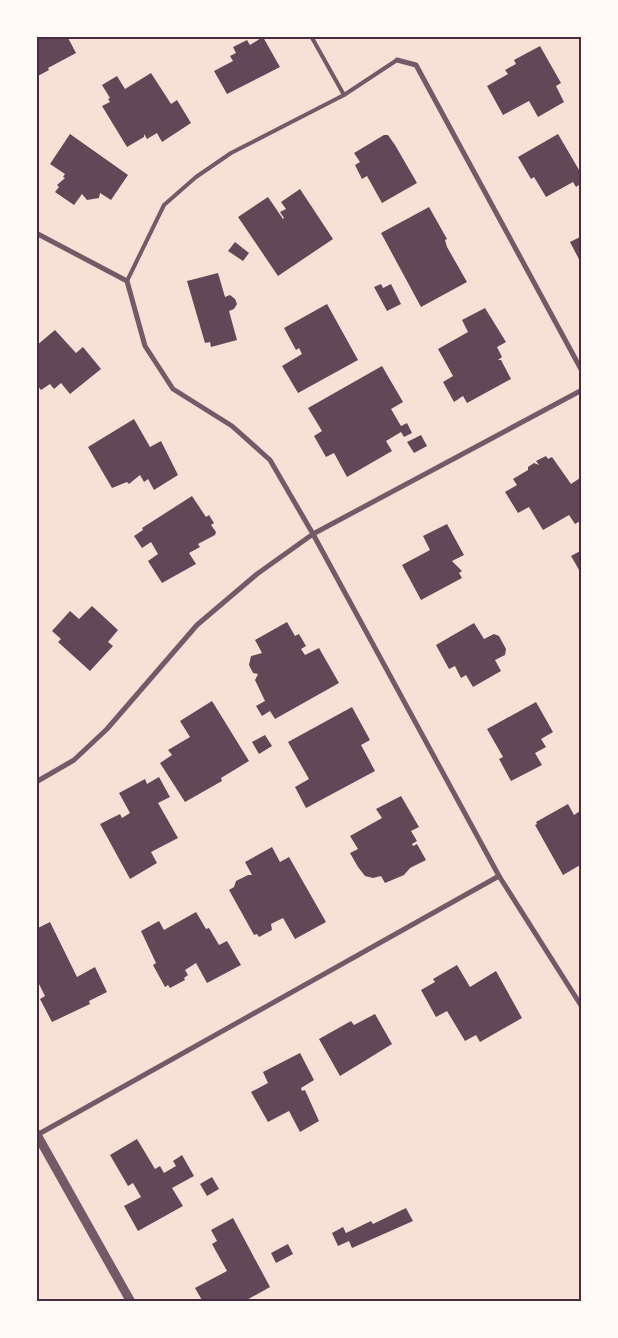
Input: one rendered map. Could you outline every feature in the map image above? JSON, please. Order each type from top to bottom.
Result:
[{"type":"street","points":[[396,60],[416,65],[582,371]]},
{"type":"street","points":[[36,233],[128,281],[145,346],[173,389],[232,426],[270,460],[314,534],[499,876],[582,1007]]},
{"type":"street","points":[[36,782],[74,760],[107,729],[197,624],[257,574],[314,534],[582,390]]},
{"type":"street","points":[[131,1302],[37,1134],[499,876]]},
{"type":"lane","points":[[311,36],[344,95]]},
{"type":"lane","points":[[128,281],[164,205],[196,177],[232,153],[344,95],[396,60]]},
{"type":"building","points":[[36,36],[67,36],[76,53],[48,68],[49,70],[36,77]]},
{"type":"building","points":[[263,37],[280,67],[227,94],[214,71],[233,61],[230,56],[236,53],[233,47],[247,40],[250,45]]},
{"type":"building","points":[[540,46],[561,83],[556,86],[564,102],[538,117],[529,101],[503,115],[487,86],[508,74],[505,70],[516,64],[514,60]]},
{"type":"building","points":[[151,73],[171,104],[177,100],[191,123],[162,142],[157,133],[147,139],[144,134],[144,137],[127,147],[102,106],[110,102],[108,99],[110,98],[102,85],[117,76],[125,89]]},
{"type":"building","points":[[70,134],[128,175],[111,200],[100,193],[99,198],[87,200],[82,194],[74,205],[55,192],[59,187],[57,185],[65,178],[63,177],[65,174],[50,164]]},
{"type":"building","points":[[558,134],[582,175],[582,183],[576,187],[573,182],[546,197],[534,177],[531,179],[518,157]]},
{"type":"building","points":[[384,135],[388,135],[395,145],[417,183],[382,203],[367,176],[362,179],[355,165],[360,162],[354,153]]},
{"type":"building","points":[[300,189],[333,239],[278,276],[238,217],[268,197],[283,219],[280,212],[286,209],[281,202]]},
{"type":"building","points":[[429,207],[447,239],[445,240],[447,247],[467,282],[421,307],[381,233]]},
{"type":"building","points":[[582,236],[582,265],[570,242]]},
{"type":"building","points":[[235,242],[249,253],[243,261],[228,251]]},
{"type":"building","points":[[218,273],[225,297],[230,295],[237,304],[234,309],[229,311],[237,340],[211,347],[210,342],[205,343],[187,281]]},
{"type":"building","points":[[381,284],[383,288],[391,284],[401,304],[387,311],[374,287]]},
{"type":"building","points":[[327,304],[358,360],[298,393],[282,366],[302,354],[299,348],[296,350],[284,328]]},
{"type":"building","points":[[485,308],[506,342],[497,347],[502,357],[498,360],[501,360],[511,379],[467,403],[463,396],[454,402],[443,382],[453,376],[438,349],[468,332],[462,320]]},
{"type":"building","points":[[55,330],[76,353],[83,347],[101,369],[70,394],[61,383],[54,389],[50,384],[41,390],[36,384],[36,346]]},
{"type":"building","points":[[382,366],[403,402],[391,409],[401,426],[407,423],[412,433],[404,437],[401,432],[386,441],[392,451],[347,477],[334,453],[326,457],[314,436],[322,431],[308,408]]},
{"type":"building","points":[[134,419],[150,447],[161,441],[178,475],[154,490],[148,479],[144,482],[140,475],[129,484],[127,482],[112,488],[88,447]]},
{"type":"building","points":[[421,435],[427,446],[414,453],[407,442]]},
{"type":"building","points":[[546,456],[548,459],[552,457],[571,484],[580,478],[582,481],[582,520],[575,524],[569,515],[543,530],[529,507],[518,513],[505,492],[517,485],[513,479],[528,470],[528,467],[534,463],[539,465],[536,461]]},
{"type":"building","points":[[192,496],[206,517],[209,515],[214,523],[211,525],[216,532],[215,535],[198,544],[200,547],[189,553],[196,564],[162,583],[148,561],[158,554],[151,542],[142,548],[134,536],[143,530],[142,528]]},
{"type":"building","points":[[447,524],[464,555],[452,561],[462,571],[459,573],[462,578],[421,600],[402,565],[430,550],[423,536]]},
{"type":"building","points":[[582,550],[582,575],[571,556]]},
{"type":"building","points":[[92,606],[118,630],[108,642],[113,646],[90,671],[58,642],[61,639],[52,631],[70,611],[79,619]]},
{"type":"building","points":[[287,622],[295,636],[299,634],[306,646],[301,649],[305,655],[319,648],[339,683],[275,719],[270,711],[262,716],[256,706],[265,701],[255,680],[258,674],[253,673],[249,665],[251,656],[262,653],[255,640]]},
{"type":"building","points":[[474,623],[484,639],[494,634],[499,636],[506,649],[505,655],[495,660],[501,671],[473,687],[466,675],[461,678],[455,666],[449,669],[436,645]]},
{"type":"building","points":[[212,701],[249,761],[221,778],[222,781],[185,802],[160,763],[172,755],[168,750],[190,737],[180,721]]},
{"type":"building","points":[[536,702],[553,732],[541,739],[546,747],[535,753],[542,765],[511,781],[499,759],[503,757],[487,729]]},
{"type":"building","points":[[352,707],[370,740],[361,745],[375,771],[306,808],[295,787],[309,779],[288,742]]},
{"type":"building","points":[[265,735],[272,746],[259,754],[252,742]]},
{"type":"building","points":[[159,777],[170,797],[158,803],[178,838],[151,852],[157,863],[130,879],[100,824],[120,814],[122,818],[130,813],[119,793],[145,779],[147,784]]},
{"type":"building","points":[[401,796],[419,827],[411,831],[417,841],[412,844],[413,846],[417,844],[426,860],[410,868],[404,875],[385,883],[381,876],[373,878],[365,876],[358,867],[350,853],[358,849],[350,836],[382,818],[376,809]]},
{"type":"building","points":[[568,804],[574,815],[580,811],[582,815],[582,864],[563,875],[535,825],[537,824],[536,822]]},
{"type":"building","points":[[272,847],[280,862],[289,857],[326,922],[295,939],[283,918],[271,924],[272,930],[259,937],[257,934],[254,935],[229,890],[234,887],[236,881],[252,875],[245,862]]},
{"type":"building","points":[[196,912],[206,929],[209,928],[219,945],[227,941],[241,965],[207,983],[196,963],[185,970],[188,975],[184,978],[185,980],[170,988],[168,985],[165,987],[153,965],[156,963],[141,931],[159,921],[164,930]]},
{"type":"building","points":[[50,922],[77,977],[95,967],[107,992],[89,1001],[90,1004],[52,1022],[40,999],[45,996],[36,978],[36,929]]},
{"type":"building","points":[[457,965],[470,987],[496,971],[522,1018],[480,1042],[476,1035],[465,1041],[447,1011],[436,1017],[421,990],[435,982],[433,979]]},
{"type":"building","points":[[375,1014],[392,1044],[340,1076],[319,1039],[351,1021],[354,1025]]},
{"type":"building","points":[[300,1053],[314,1080],[301,1088],[302,1091],[305,1090],[319,1121],[300,1132],[289,1111],[268,1122],[251,1092],[268,1083],[263,1072]]},
{"type":"building","points":[[137,1139],[155,1169],[160,1166],[164,1173],[176,1166],[173,1161],[182,1155],[194,1176],[172,1188],[183,1206],[138,1231],[124,1206],[141,1197],[133,1183],[128,1186],[110,1155]]},
{"type":"building","points":[[212,1177],[219,1189],[207,1196],[200,1184]]},
{"type":"building","points":[[406,1208],[413,1221],[352,1248],[349,1241],[338,1246],[332,1233],[343,1227],[346,1233],[371,1221],[373,1224]]},
{"type":"building","points":[[233,1218],[270,1287],[243,1302],[203,1302],[195,1288],[227,1271],[212,1244],[217,1241],[211,1230]]},
{"type":"building","points":[[288,1244],[293,1254],[276,1263],[271,1253]]}]
